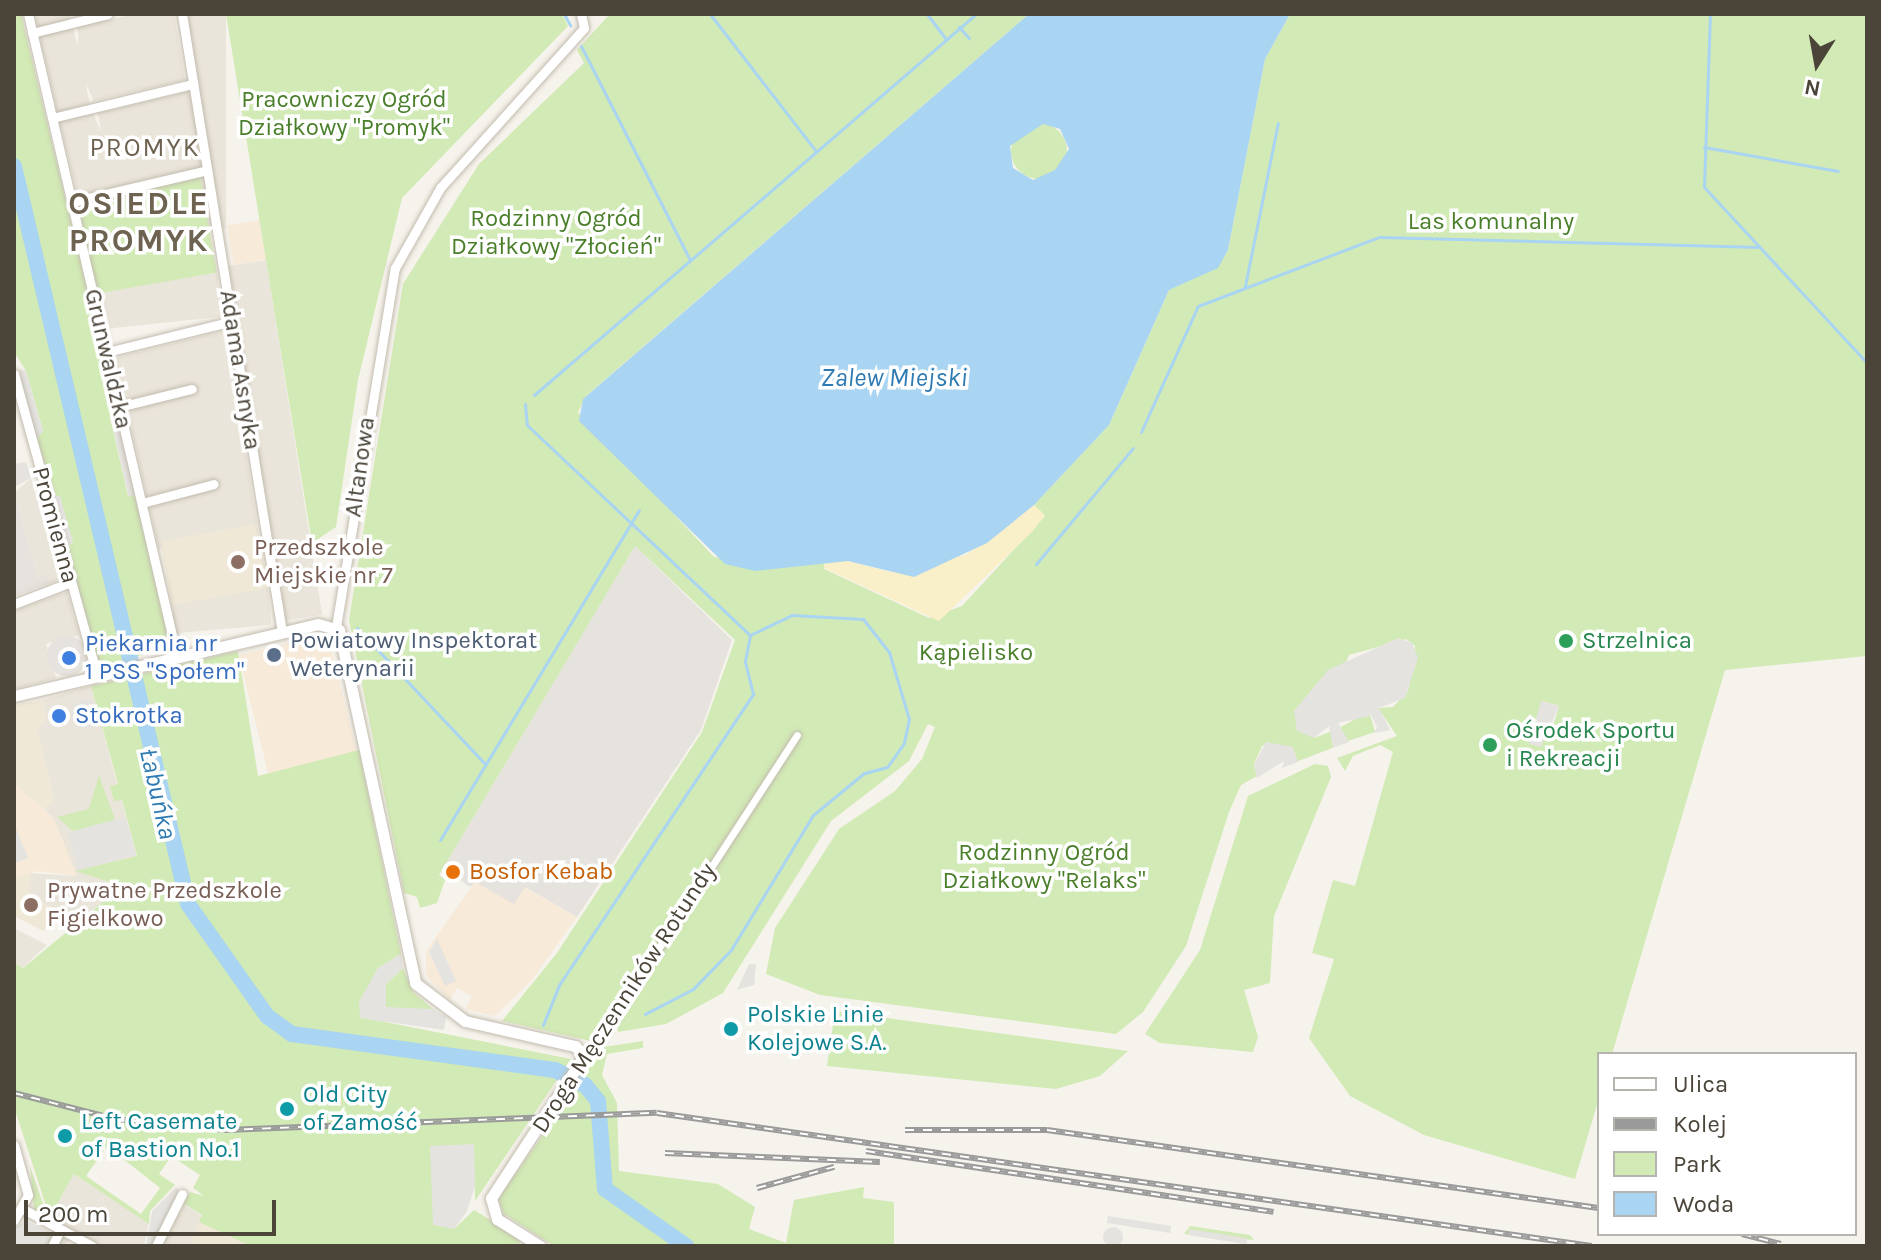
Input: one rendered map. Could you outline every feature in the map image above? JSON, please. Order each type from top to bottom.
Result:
[{"type":"street","name":"Grunwaldzka","points":[[28,14],[177,657]]},
{"type":"street","points":[[32,33],[108,14]]},
{"type":"street","name":"Adama Asnyka","points":[[182,14],[282,632]]},
{"type":"street","name":"Altanowa","points":[[581,14],[584,28],[440,188],[395,268],[336,627],[415,983],[465,1021],[575,1046],[584,1056]]},
{"type":"street","points":[[52,118],[193,84]]},
{"type":"street","points":[[72,202],[207,170]]},
{"type":"street","points":[[107,352],[232,321]]},
{"type":"street","name":"Promienna","points":[[14,374],[97,676]]},
{"type":"street","points":[[119,407],[192,389]]},
{"type":"street","points":[[142,503],[214,484]]},
{"type":"street","points":[[14,604],[71,582]]},
{"type":"street","points":[[14,696],[282,632],[336,627]]},
{"type":"street","name":"Droga Męczenników Rotundy","points":[[540,1246],[497,1219],[491,1198],[580,1071],[584,1056],[597,1043],[797,735]]},
{"type":"street","points":[[14,1145],[28,1190],[25,1210],[14,1220]]},
{"type":"street","points":[[156,1246],[182,1194]]},
{"type":"street","points":[[25,1210],[92,1246]]},
{"type":"street","points":[[52,1246],[60,1230]]},
{"type":"shaded area","points":[[35,14],[69,14],[70,21],[38,28]]},
{"type":"shaded area","points":[[134,14],[174,14],[185,80],[94,101],[86,84],[90,106],[58,114],[39,33],[72,25],[78,47],[78,27]]},
{"type":"shaded area","points":[[187,14],[226,14],[226,229],[187,229]]},
{"type":"shaded area","points":[[187,92],[200,167],[78,196],[59,119],[92,111],[101,132],[98,113]]},
{"type":"shaded area","points":[[260,220],[266,260],[234,265],[227,225]]},
{"type":"shaded area","points":[[266,260],[322,615],[285,621],[228,266]]},
{"type":"shaded area","points":[[217,273],[222,317],[104,329],[100,285]]},
{"type":"shaded area","points":[[226,330],[257,524],[159,549],[149,504],[217,487],[216,481],[147,497],[127,409],[195,391],[194,385],[125,402],[115,358]]},
{"type":"shaded area","points":[[19,369],[26,371],[43,431],[36,439]]},
{"type":"shaded area","points":[[117,415],[135,495],[129,496],[110,417]]},
{"type":"shaded area","points":[[26,462],[31,478],[14,487],[14,464]]},
{"type":"shaded area","points":[[31,478],[59,580],[50,583],[48,576],[38,578],[14,493]]},
{"type":"shaded area","points":[[14,493],[38,578],[48,575],[50,583],[14,596]]},
{"type":"shaded area","points":[[53,496],[60,496],[73,542],[67,548]]},
{"type":"shaded area","points":[[257,524],[268,588],[172,605],[160,541]]},
{"type":"shaded area","points":[[635,546],[732,640],[701,730],[577,917],[525,887],[514,904],[475,882],[470,887],[457,878],[462,871],[443,868]]},
{"type":"shaded area","points":[[268,588],[271,625],[175,633],[171,596]]},
{"type":"shaded area","points":[[67,592],[79,635],[46,644],[56,678],[14,689],[14,611]]},
{"type":"shaded area","points":[[327,633],[357,751],[268,773],[239,655]]},
{"type":"shaded area","points":[[67,636],[81,642],[87,656],[81,670],[67,676],[53,670],[47,656],[53,642]]},
{"type":"shaded area","points":[[1398,638],[1412,643],[1418,658],[1405,698],[1379,708],[1390,730],[1374,733],[1377,727],[1369,711],[1370,716],[1338,723],[1349,742],[1333,748],[1329,726],[1314,738],[1297,731],[1294,711],[1328,670]]},
{"type":"shaded area","points":[[91,686],[146,891],[111,883],[110,897],[78,921],[30,896],[30,873],[76,876],[45,810],[54,799],[37,727],[47,719],[42,700]]},
{"type":"shaded area","points":[[42,700],[47,719],[37,727],[54,799],[45,810],[14,784],[14,705]]},
{"type":"shaded area","points":[[85,700],[95,704],[99,714],[95,724],[85,728],[75,724],[71,714],[75,704]]},
{"type":"shaded area","points":[[1541,701],[1559,706],[1541,747],[1529,744]]},
{"type":"shaded area","points":[[1266,742],[1293,747],[1298,762],[1282,768],[1284,761],[1257,778],[1254,765]]},
{"type":"shaded area","points":[[14,784],[54,818],[77,876],[39,871],[14,877]]},
{"type":"shaded area","points":[[126,817],[136,855],[78,870],[68,833]]},
{"type":"shaded area","points":[[14,823],[28,858],[14,864]]},
{"type":"shaded area","name":"Prywatne Przedszkole Figielkowo","points":[[30,873],[31,897],[65,914],[43,931],[14,916],[14,877]]},
{"type":"shaded area","points":[[475,882],[514,903],[524,887],[577,917],[532,980],[495,1016],[466,1009],[472,996],[457,988],[450,1000],[426,975],[426,951]]},
{"type":"shaded area","points":[[14,928],[47,945],[22,968],[14,963]]},
{"type":"shaded area","points":[[437,939],[456,981],[445,986],[429,952]]},
{"type":"shaded area","points":[[401,954],[403,968],[386,984],[386,1007],[432,1009],[446,1017],[444,1030],[360,1018],[359,1002],[378,968]]},
{"type":"shaded area","points":[[749,964],[756,964],[754,985],[737,990]]},
{"type":"shaded area","points":[[474,1144],[475,1187],[466,1213],[454,1229],[433,1225],[430,1146]]},
{"type":"shaded area","points":[[74,1174],[149,1223],[144,1246],[101,1246],[57,1224],[51,1215]]},
{"type":"shaded area","points":[[176,1187],[182,1194],[156,1246],[146,1246],[152,1211]]},
{"type":"shaded area","points":[[183,1203],[202,1216],[191,1240],[202,1246],[162,1246]]},
{"type":"shaded area","points":[[1108,1216],[1171,1226],[1170,1233],[1107,1223]]},
{"type":"shaded area","points":[[26,1221],[69,1240],[66,1246],[14,1246],[14,1228]]},
{"type":"shaded area","points":[[199,1222],[250,1246],[202,1246],[190,1241]]},
{"type":"shaded area","points":[[1113,1227],[1120,1230],[1123,1237],[1120,1244],[1113,1247],[1106,1244],[1103,1237],[1106,1230]]},
{"type":"shaded area","points":[[1189,1229],[1247,1238],[1246,1244],[1188,1235]]},
{"type":"green space","points":[[14,14],[21,14],[106,368],[100,369],[107,403],[114,401],[117,415],[110,417],[128,496],[135,495],[170,646],[106,666],[97,659],[67,548],[73,542],[36,439],[43,431],[26,371],[14,352]]},
{"type":"green space","name":"Pracowniczy Ogród Działkowy \"Promyk\"","points":[[226,14],[562,14],[568,26],[402,198],[358,380],[336,527],[312,543]]},
{"type":"green space","points":[[610,14],[1029,14],[586,396],[578,412],[714,557],[776,567],[824,561],[824,569],[929,618],[962,606],[1045,516],[1034,505],[1109,425],[1169,290],[1217,268],[1228,250],[1265,59],[1290,14],[1867,14],[1867,656],[1725,670],[1613,1052],[1597,1052],[1597,1105],[1575,1179],[1424,1135],[1350,1096],[1309,1038],[1334,959],[1312,953],[1333,880],[1355,886],[1393,752],[1380,745],[1353,756],[1345,771],[1337,758],[1397,736],[1378,708],[1393,707],[1408,691],[1415,646],[1406,639],[1349,655],[1314,738],[1332,731],[1335,747],[1296,762],[1269,742],[1262,746],[1254,764],[1259,775],[1241,785],[1229,812],[1186,946],[1143,1012],[1116,1034],[820,995],[766,974],[775,928],[839,829],[895,791],[922,759],[935,727],[928,724],[909,761],[831,821],[723,993],[666,1024],[618,1032],[617,1023],[606,1019],[591,1041],[502,1021],[557,953],[702,732],[735,640],[635,546],[439,875],[445,880],[437,903],[420,908],[417,897],[404,893],[349,620],[403,284],[479,164],[584,63],[577,50]],"holes":[[[1542,701],[1559,706],[1549,739],[1544,737]]]},
{"type":"green space","points":[[1039,123],[1059,131],[1067,151],[1059,171],[1039,179],[1019,171],[1011,151],[1019,131]]},
{"type":"green space","points":[[200,177],[217,273],[95,294],[78,199]]},
{"type":"green space","points":[[238,651],[258,776],[359,750],[401,954],[378,968],[360,1017],[571,1059],[475,1201],[475,1185],[454,1229],[474,1210],[521,1239],[518,1246],[250,1246],[199,1222],[202,1215],[183,1203],[190,1192],[204,1196],[193,1188],[200,1175],[171,1156],[159,1174],[175,1185],[150,1211],[149,1224],[74,1174],[51,1215],[14,1107],[14,963],[23,968],[109,897],[110,882],[75,871],[137,856],[122,800],[114,801],[110,786],[118,784],[91,686]],"holes":[[[107,1146],[160,1188],[141,1214],[86,1176]]]},
{"type":"green space","points":[[1369,711],[1375,732],[1345,742],[1341,727]]},
{"type":"green space","points":[[1315,764],[1328,766],[1331,777],[1274,916],[1270,983],[1244,990],[1258,1037],[1253,1052],[1160,1043],[1145,1034],[1200,950],[1248,796]]},
{"type":"green space","points":[[99,775],[115,820],[73,831],[57,817],[89,809]]},
{"type":"green space","points":[[403,968],[413,992],[441,1016],[386,1007],[386,984]]},
{"type":"green space","points":[[835,1011],[1128,1051],[1100,1076],[1056,1089],[827,1066]]},
{"type":"green space","points":[[643,1041],[643,1048],[607,1054],[602,1075],[617,1103],[619,1171],[718,1184],[755,1207],[749,1229],[786,1243],[794,1200],[864,1187],[863,1198],[894,1202],[894,1246],[554,1246],[504,1214],[498,1199],[604,1047]]},
{"type":"green space","points":[[30,1166],[46,1212],[42,1215],[34,1210]]},
{"type":"green space","points":[[1190,1226],[1250,1235],[1254,1240],[1184,1234]]},
{"type":"sand","points":[[1034,505],[1045,515],[1032,532],[939,621],[824,568],[824,561],[848,561],[890,572],[966,555]]},
{"type":"water","name":"Zalew Miejski","points":[[1029,14],[1290,14],[1265,59],[1228,250],[1218,268],[1169,290],[1109,425],[1034,505],[987,543],[914,577],[848,561],[755,571],[725,564],[579,421],[583,399]],"holes":[[[1043,124],[1060,129],[1069,149],[1055,170],[1033,180],[1013,168],[1010,146]]]},
{"type":"waterway","points":[[564,14],[570,25]]},
{"type":"waterway","points":[[710,14],[815,150]]},
{"type":"waterway","points":[[927,14],[946,39]]},
{"type":"waterway","points":[[534,395],[976,14]]},
{"type":"waterway","points":[[1710,14],[1704,187],[1867,363]]},
{"type":"waterway","points":[[959,27],[969,38]]},
{"type":"waterway","points":[[581,46],[690,260]]},
{"type":"waterway","points":[[1245,286],[1278,123]]},
{"type":"waterway","points":[[1704,147],[1838,171]]},
{"type":"waterway","name":"Łabuńka","points":[[14,166],[188,904],[267,1016],[292,1034],[555,1070],[585,1085],[598,1101],[605,1189],[686,1246]]},
{"type":"waterway","points":[[1141,432],[1198,306],[1379,237],[1760,247]]},
{"type":"waterway","points":[[525,404],[527,425],[750,635]]},
{"type":"waterway","points":[[1036,564],[1133,448]]},
{"type":"waterway","points":[[440,840],[639,510]]},
{"type":"waterway","points":[[543,1025],[559,985],[753,694],[745,661],[750,635],[792,615],[863,619],[889,652],[909,719],[904,743],[887,767],[864,773],[813,815],[731,950],[693,989],[645,1014]]},
{"type":"waterway","points":[[357,628],[485,764]]},
{"type":"railway","points":[[14,1093],[115,1119],[226,1130],[657,1113],[1592,1246]]},
{"type":"railway","points":[[905,1130],[1047,1130],[1597,1208]]},
{"type":"railway","points":[[866,1151],[1273,1212]]},
{"type":"railway","points":[[665,1153],[880,1162]]},
{"type":"railway","points":[[757,1188],[834,1167]]},
{"type":"railway","points":[[1750,1236],[1781,1244]]},
{"type":"place","name":"Przedszkole Miejskie nr 7","points":[[238,562]]},
{"type":"place","name":"Strzelnica","points":[[1566,641]]},
{"type":"place","name":"Powiatowy Inspektorat Weterynarii","points":[[274,655]]},
{"type":"place","name":"Piekarnia nr 1 PSS \"Społem\"","points":[[69,658]]},
{"type":"place","name":"Stokrotka","points":[[59,716]]},
{"type":"place","name":"Ośrodek Sportu i Rekreacji","points":[[1490,745]]},
{"type":"place","name":"Bosfor Kebab","points":[[453,872]]},
{"type":"place","name":"Prywatne Przedszkole Figielkowo","points":[[31,905]]},
{"type":"place","name":"Polskie Linie Kolejowe S.A.","points":[[731,1029]]},
{"type":"place","name":"Old City of Zamość","points":[[287,1109]]},
{"type":"place","name":"Left Casemate of Bastion No.1","points":[[65,1136]]},
{"type":"district","name":"PROMYK","points":[[145,148]]},
{"type":"district","name":"OSIEDLE PROMYK","points":[[139,224]]},
{"type":"park label","name":"Las komunalny","points":[[1491,222]]},
{"type":"park label","name":"Rodzinny Ogród Działkowy \"Złocień\"","points":[[556,233]]},
{"type":"park label","name":"Kąpielisko","points":[[976,653]]},
{"type":"park label","name":"Rodzinny Ogród Działkowy \"Relaks\"","points":[[1044,867]]}]
